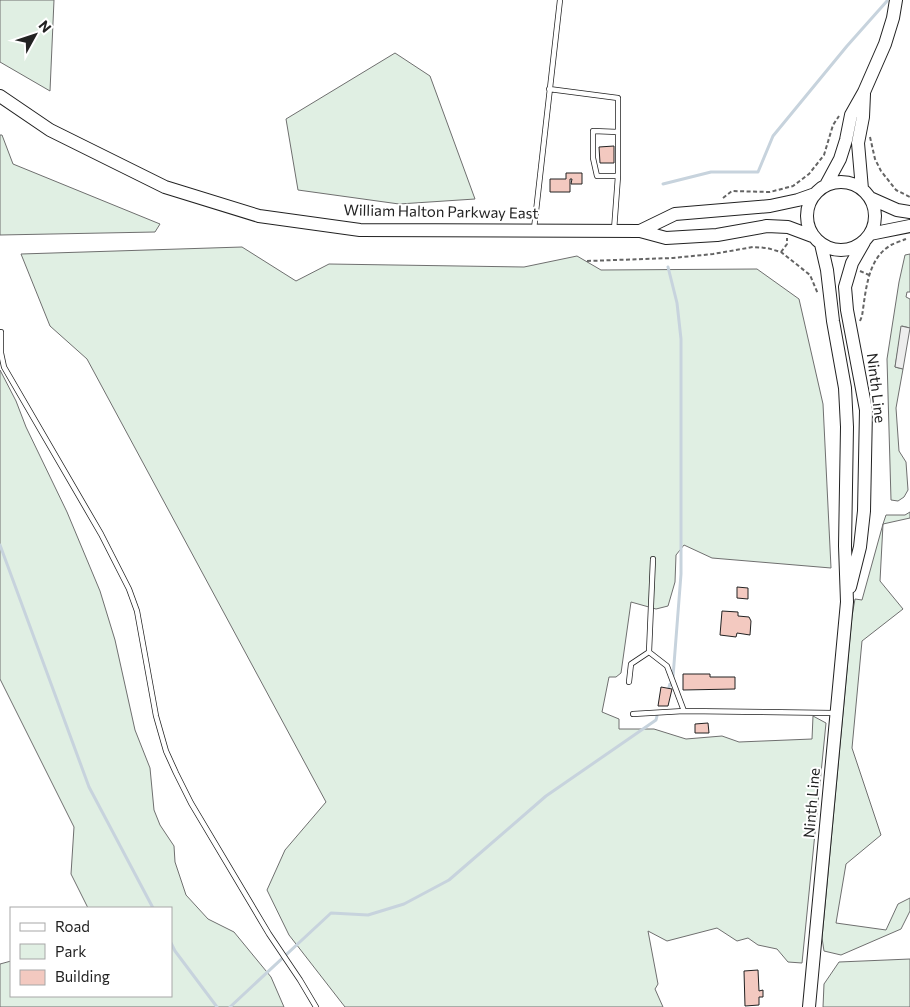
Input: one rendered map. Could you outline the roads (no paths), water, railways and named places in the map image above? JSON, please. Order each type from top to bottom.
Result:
[{"type":"main road","points":[[826,185],[840,159],[851,115],[864,92],[885,44],[896,0]]},
{"type":"main road","points":[[864,92],[863,117],[858,143],[866,193],[874,206],[875,216],[874,225],[867,238]]},
{"type":"main road","name":"William Halton Parkway East","points":[[0,96],[50,130],[165,187],[259,216],[360,230],[640,231],[666,238],[716,235],[767,226],[788,227],[816,240]]},
{"type":"main road","points":[[910,212],[898,210],[866,193],[854,184],[835,182],[826,185],[815,194],[809,203],[806,214],[808,225],[816,240],[831,249],[843,251],[854,248],[867,238],[910,226]]},
{"type":"main road","name":"William Halton Parkway East","points":[[640,231],[675,214],[770,206],[815,194]]},
{"type":"main road","name":"Ninth Line","points":[[809,1007],[847,602],[860,547],[865,487],[866,410],[847,310],[845,287],[852,263],[867,238]]},
{"type":"main road","name":"Ninth Line","points":[[816,240],[827,270],[830,302],[846,388],[844,546],[847,602]]},
{"type":"lane","points":[[534,230],[560,0]]},
{"type":"lane","points":[[549,89],[618,98],[618,176],[614,231]]},
{"type":"lane","points":[[618,132],[593,131],[593,158],[597,176],[618,176]]},
{"type":"lane","points":[[1,332],[1,353],[4,367],[101,534],[129,589],[137,611],[156,716],[166,750],[176,773],[191,804],[269,934],[316,1007]]},
{"type":"lane","points":[[649,652],[653,558]]},
{"type":"lane","points":[[630,682],[631,664],[649,652]]},
{"type":"lane","points":[[649,652],[667,666],[684,711]]},
{"type":"lane","points":[[633,714],[684,711],[836,713]]},
{"type":"waterway","points":[[663,184],[711,172],[758,172],[773,136],[847,46],[887,1]]},
{"type":"waterway","points":[[668,267],[677,303],[681,339],[681,574],[673,677]]},
{"type":"waterway","points":[[0,545],[89,787],[152,907]]},
{"type":"waterway","points":[[230,1007],[331,913],[368,915],[404,904],[449,880],[546,796],[656,720],[657,716]]},
{"type":"waterway","points":[[172,945],[217,1007]]}]
